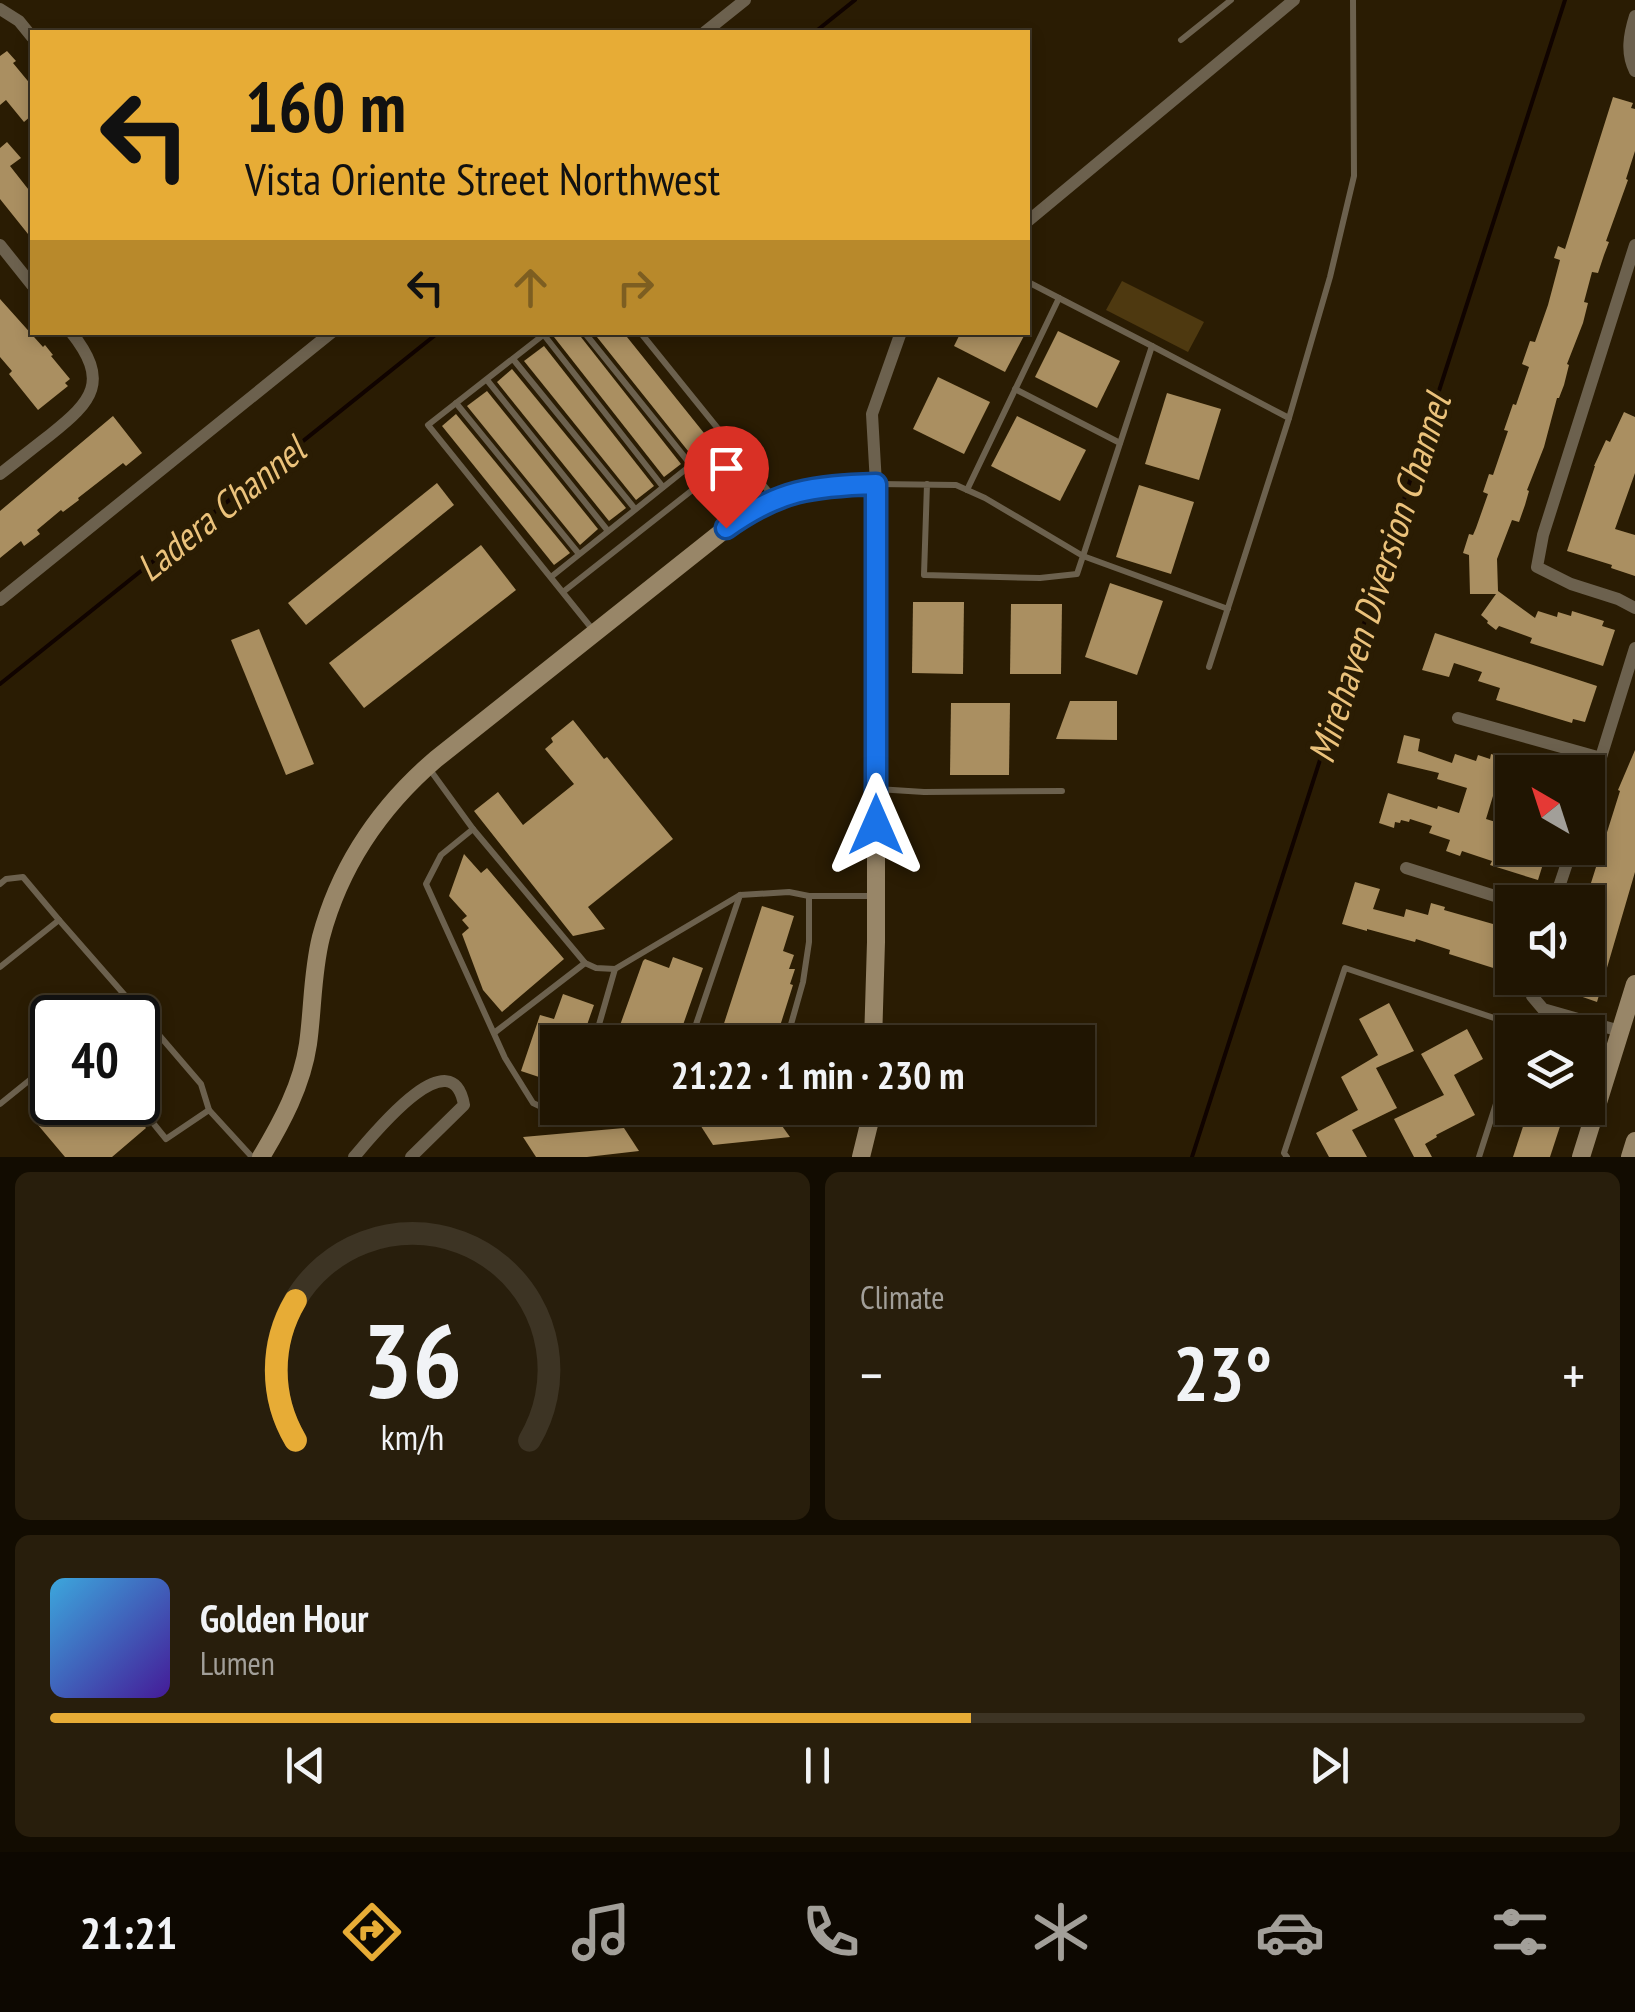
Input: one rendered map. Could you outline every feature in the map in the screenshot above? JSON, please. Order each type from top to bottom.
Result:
[{"type":"street","points":[[708,30],[745,0]]},
{"type":"street","points":[[1030,219],[1289,2]]},
{"type":"street","points":[[0,9],[19,21],[30,35]]},
{"type":"street","points":[[1635,16],[1630,33],[1630,60],[1635,71]]},
{"type":"street","points":[[0,245],[30,282]]},
{"type":"street","points":[[1634,252],[1542,535],[1537,567],[1635,608]]},
{"type":"street","points":[[0,474],[79,411],[88,397],[92,379],[90,359],[73,335]]},
{"type":"street","points":[[0,600],[328,335]]},
{"type":"street","points":[[873,1025],[876,484],[872,414],[901,335]]},
{"type":"street","points":[[261,1157],[283,1119],[302,1069],[314,973],[342,878],[390,803],[428,766],[726,528],[774,498],[820,487],[876,484]]},
{"type":"street","points":[[1602,755],[1635,648]]},
{"type":"street","points":[[1458,718],[1590,755]]},
{"type":"street","points":[[1406,868],[1495,896]]},
{"type":"street","points":[[1581,1157],[1628,1033],[1635,984]]},
{"type":"street","points":[[1532,995],[1544,1009],[1628,1033]]},
{"type":"street","points":[[354,1157],[434,1080],[457,1084],[464,1105],[411,1157]]},
{"type":"street","points":[[861,1157],[869,1125]]},
{"type":"street","points":[[1630,1157],[1635,1141]]},
{"type":"lane","points":[[1181,40],[1231,0]]},
{"type":"lane","points":[[1209,667],[1289,418],[1348,212],[1354,176],[1353,0]]},
{"type":"lane","points":[[1030,283],[1289,418]]},
{"type":"lane","points":[[967,490],[1059,298]]},
{"type":"lane","points":[[545,335],[428,425],[595,632]]},
{"type":"lane","points":[[547,335],[663,487]]},
{"type":"lane","points":[[550,577],[691,465],[586,335]]},
{"type":"lane","points":[[642,335],[774,498]]},
{"type":"lane","points":[[927,484],[924,574],[1040,578],[1078,574],[1152,346]]},
{"type":"lane","points":[[514,359],[635,509]]},
{"type":"lane","points":[[487,380],[608,531]]},
{"type":"lane","points":[[1015,389],[1120,443]]},
{"type":"lane","points":[[456,403],[579,554]]},
{"type":"lane","points":[[563,592],[738,454]]},
{"type":"lane","points":[[876,484],[956,486],[985,498],[1084,556],[1228,609]]},
{"type":"lane","points":[[428,766],[473,829],[585,963],[596,968],[615,969],[740,895],[788,892],[809,896],[876,896]]},
{"type":"lane","points":[[876,789],[1062,791]]},
{"type":"lane","points":[[473,829],[441,855],[426,884],[505,1058],[532,1103],[540,1107]]},
{"type":"lane","points":[[0,884],[23,876],[126,995]]},
{"type":"lane","points":[[696,1025],[740,895]]},
{"type":"lane","points":[[791,1025],[809,942],[809,896]]},
{"type":"lane","points":[[0,967],[59,920]]},
{"type":"lane","points":[[494,1032],[585,963]]},
{"type":"lane","points":[[1287,1157],[1284,1153],[1345,968],[1495,1018]]},
{"type":"lane","points":[[599,1025],[615,969]]},
{"type":"lane","points":[[160,1035],[201,1084],[210,1110],[252,1157]]},
{"type":"lane","points":[[0,1104],[30,1080]]},
{"type":"lane","points":[[1480,1157],[1495,1109]]},
{"type":"lane","points":[[155,1125],[166,1139],[210,1110]]},
{"type":"lane","points":[[364,1146],[374,1157]]},
{"type":"shaded area","points":[[1122,281],[1204,322],[1188,352],[1106,310]]},
{"type":"building","points":[[7,51],[30,84],[30,117],[24,122],[6,100],[0,105],[0,56]]},
{"type":"building","points":[[1613,97],[1633,103],[1631,108],[1635,109],[1635,151],[1628,180],[1598,273],[1592,272],[1583,323],[1525,505],[1519,522],[1512,520],[1497,559],[1498,591],[1535,618],[1538,611],[1557,617],[1558,612],[1571,616],[1572,611],[1604,621],[1602,626],[1615,630],[1603,666],[1530,643],[1532,638],[1499,626],[1496,630],[1487,623],[1481,615],[1496,594],[1470,594],[1469,555],[1463,553],[1469,534],[1473,535],[1476,528],[1488,494],[1483,492],[1489,474],[1493,475],[1508,431],[1504,430],[1529,367],[1522,364],[1530,341],[1535,342],[1548,305],[1560,260],[1554,258],[1558,246],[1565,249]]},
{"type":"building","points":[[7,142],[21,158],[10,166],[30,191],[30,236],[0,199],[0,148]]},
{"type":"building","points":[[0,299],[53,355],[70,379],[65,383],[68,386],[38,410],[0,357]]},
{"type":"building","points":[[1058,331],[1120,361],[1097,408],[1035,377]]},
{"type":"building","points":[[579,335],[681,464],[664,477],[554,337]]},
{"type":"building","points":[[595,335],[625,335],[716,448],[700,461],[695,454],[692,456]]},
{"type":"building","points":[[960,335],[1024,335],[1005,372],[954,346]]},
{"type":"building","points":[[544,346],[654,486],[636,500],[524,361]]},
{"type":"building","points":[[512,369],[626,508],[609,521],[497,382]]},
{"type":"building","points":[[938,377],[990,402],[964,454],[913,429]]},
{"type":"building","points":[[487,391],[598,529],[580,545],[467,406]]},
{"type":"building","points":[[1167,393],[1221,409],[1199,480],[1145,464]]},
{"type":"building","points":[[1624,412],[1635,417],[1635,473],[1615,529],[1635,535],[1635,576],[1567,551],[1594,466]]},
{"type":"building","points":[[456,414],[570,553],[554,565],[442,426]]},
{"type":"building","points":[[113,416],[142,453],[61,510],[24,546],[21,541],[0,558],[0,511]]},
{"type":"building","points":[[1017,416],[1086,450],[1060,501],[991,466]]},
{"type":"building","points":[[437,483],[454,505],[306,625],[288,603]]},
{"type":"building","points":[[1139,485],[1194,502],[1171,574],[1116,557]]},
{"type":"building","points":[[481,545],[516,590],[364,708],[329,663]]},
{"type":"building","points":[[1110,583],[1163,601],[1137,675],[1085,657]]},
{"type":"building","points":[[913,602],[964,602],[963,674],[912,673]]},
{"type":"building","points":[[1011,604],[1062,604],[1061,674],[1010,674]]},
{"type":"building","points":[[259,629],[314,764],[286,775],[231,640]]},
{"type":"building","points":[[1435,633],[1597,686],[1585,722],[1573,719],[1572,723],[1496,700],[1500,688],[1478,681],[1482,672],[1454,663],[1449,677],[1422,670]]},
{"type":"building","points":[[1070,701],[1117,701],[1117,740],[1056,739]]},
{"type":"building","points":[[951,703],[1010,703],[1009,775],[950,775]]},
{"type":"building","points":[[573,720],[673,839],[588,907],[605,929],[573,936],[474,811],[498,792],[523,825],[574,784],[545,749],[553,742],[551,738]]},
{"type":"building","points":[[1404,735],[1420,739],[1418,751],[1452,763],[1455,754],[1476,761],[1478,755],[1490,759],[1491,754],[1495,755],[1495,797],[1486,819],[1495,822],[1495,865],[1543,865],[1538,880],[1490,865],[1492,861],[1462,851],[1460,856],[1446,851],[1450,840],[1429,833],[1432,826],[1410,819],[1395,822],[1394,828],[1379,823],[1388,793],[1459,813],[1467,788],[1437,779],[1439,773],[1397,763]]},
{"type":"building","points":[[1635,750],[1635,872],[1605,975],[1605,885],[1590,885],[1597,865],[1605,865],[1605,839],[1618,790]]},
{"type":"building","points":[[464,854],[481,873],[487,868],[564,959],[502,1012],[483,990],[462,934],[469,928],[462,920],[467,916],[449,896]]},
{"type":"building","points":[[1355,882],[1380,889],[1373,909],[1404,917],[1406,909],[1428,915],[1431,903],[1445,907],[1444,910],[1495,925],[1495,969],[1416,939],[1415,942],[1342,924]]},
{"type":"building","points":[[762,906],[794,916],[783,951],[794,955],[789,969],[795,969],[790,984],[793,985],[780,1025],[724,1025]]},
{"type":"building","points":[[673,957],[703,968],[683,1025],[620,1025],[643,961],[669,968]]},
{"type":"building","points":[[563,994],[594,1005],[587,1025],[540,1025],[540,1077],[521,1071],[540,1015],[554,1019]]},
{"type":"building","points":[[1577,995],[1599,995],[1597,1002]]},
{"type":"building","points":[[1389,1003],[1414,1051],[1376,1068],[1397,1108],[1352,1130],[1367,1157],[1329,1157],[1316,1133],[1358,1110],[1341,1077],[1378,1055],[1359,1019]]},
{"type":"building","points":[[1467,1029],[1483,1059],[1454,1075],[1475,1115],[1425,1144],[1432,1157],[1414,1157],[1394,1119],[1444,1095],[1421,1054]]},
{"type":"building","points":[[38,1125],[146,1128],[112,1157],[65,1157]]},
{"type":"building","points":[[700,1125],[781,1125],[790,1137],[713,1145]]},
{"type":"building","points":[[1523,1125],[1560,1125],[1550,1157],[1513,1157]]},
{"type":"building","points":[[624,1128],[639,1151],[536,1157],[523,1137]]},
{"type":"waterway","name":"Ladera Channel","points":[[818,30],[855,0]]},
{"type":"waterway","name":"Mirehaven Diversion Channel","points":[[1192,1157],[1565,0]]},
{"type":"waterway","name":"Ladera Channel","points":[[0,684],[435,335]]},
{"type":"route","points":[[726,528],[784,494],[810,488],[876,484],[876,825]]}]
